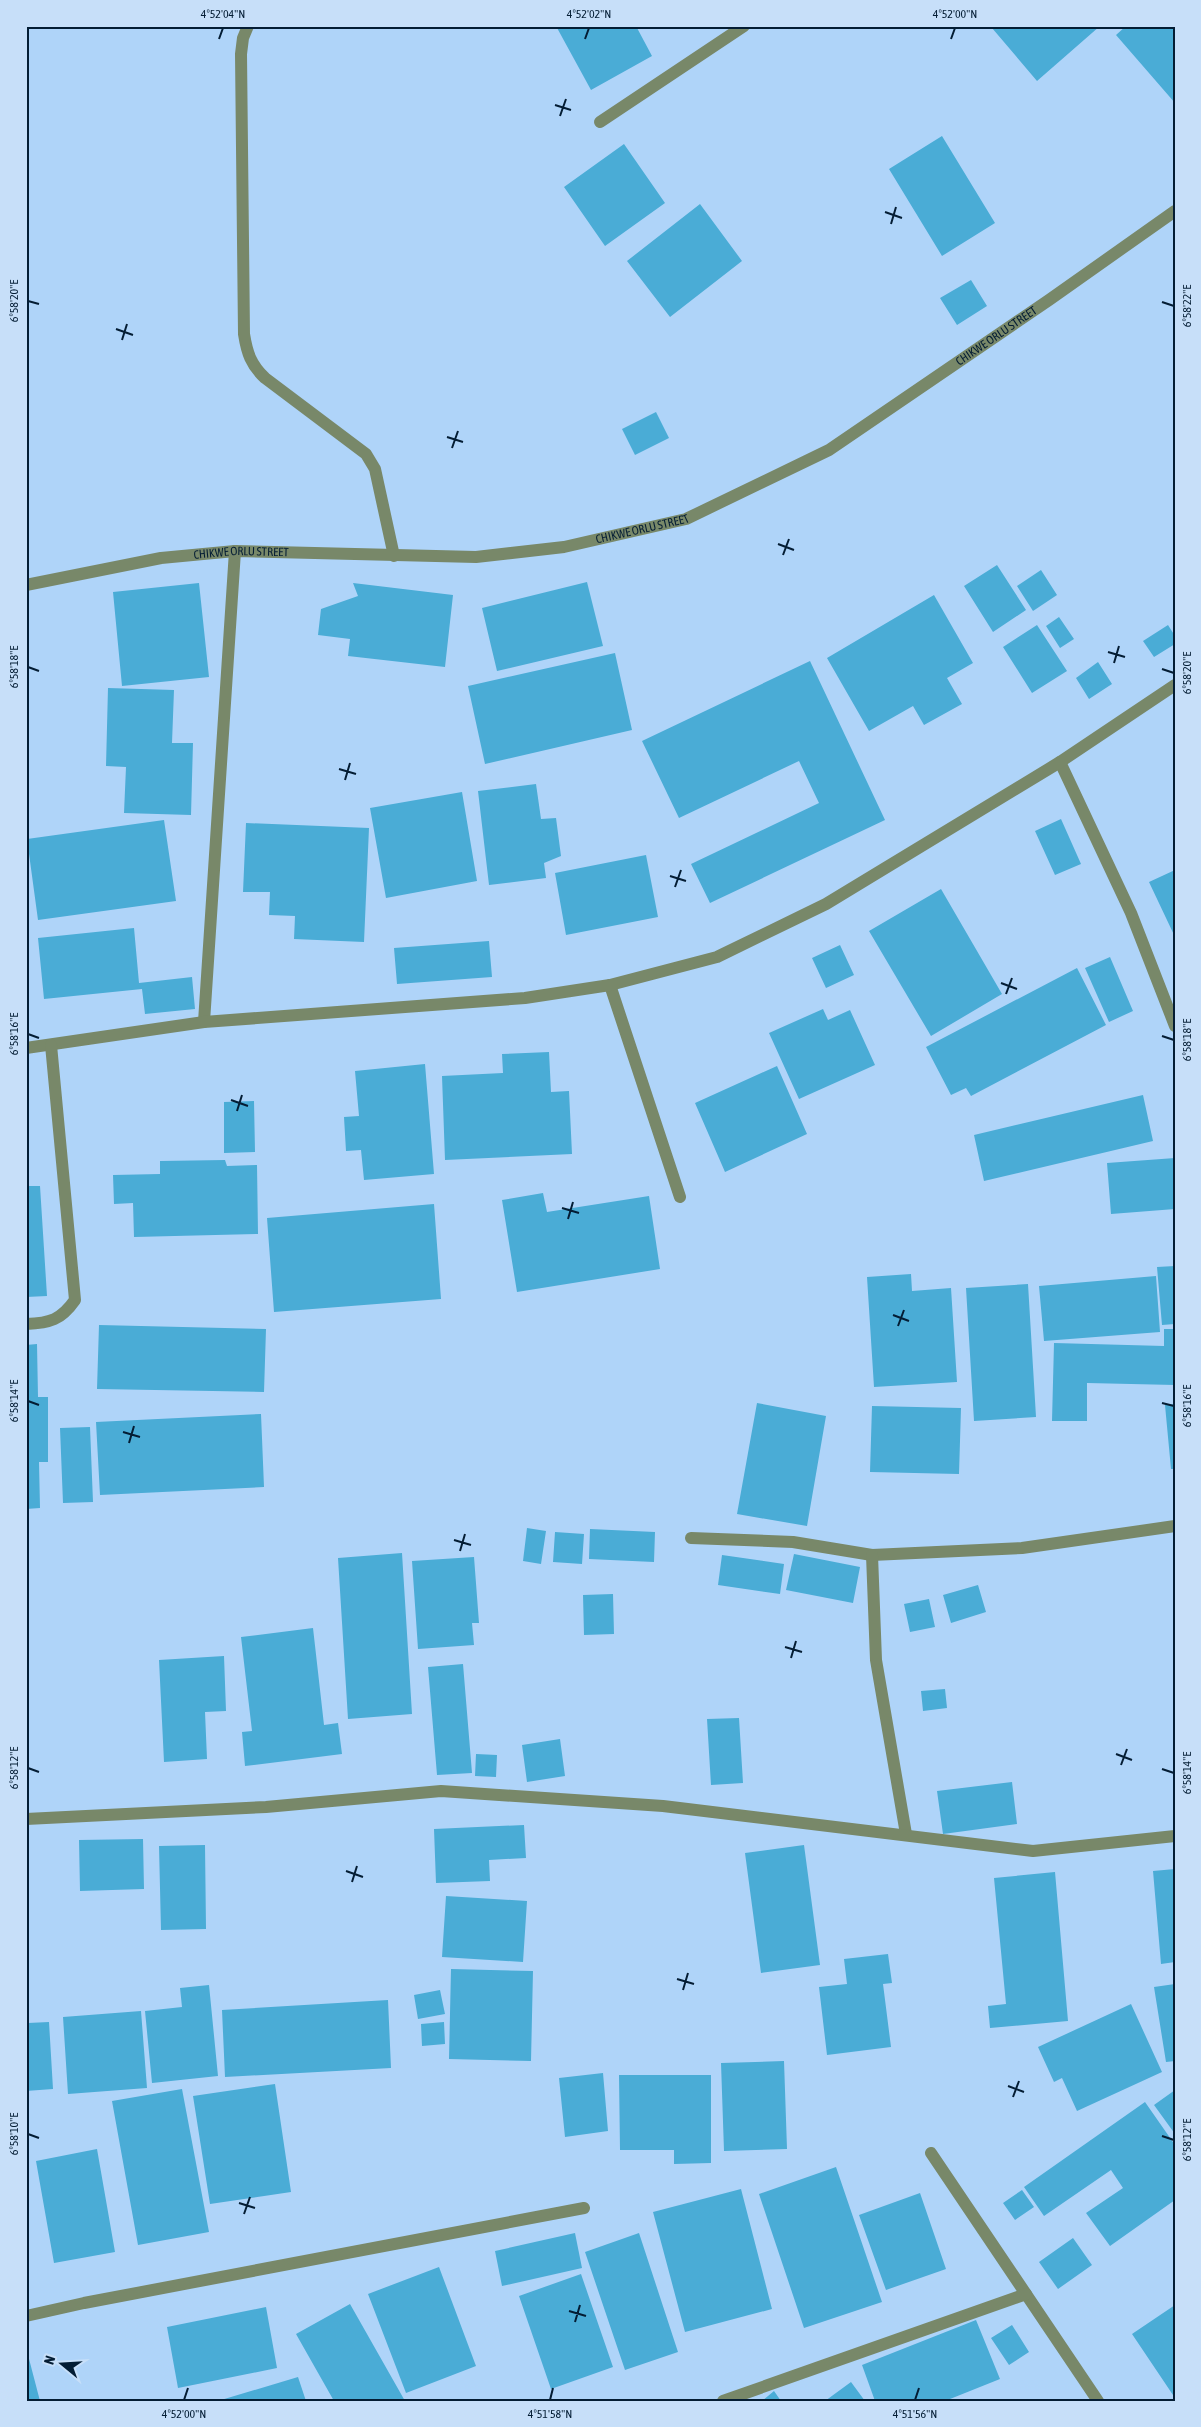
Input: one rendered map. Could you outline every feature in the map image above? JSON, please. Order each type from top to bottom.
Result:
[{"type":"street","points":[[248,26],[243,38],[241,54],[244,334],[248,356],[254,368],[264,378],[366,454],[375,468],[394,556]]},
{"type":"street","points":[[600,122],[744,26]]},
{"type":"street","name":"CHIKWE ORLU STREET","points":[[26,585],[161,558],[235,551],[476,557],[564,547],[686,519],[829,450],[1041,306],[1175,211]]},
{"type":"street","points":[[204,1022],[235,551]]},
{"type":"street","points":[[26,1048],[204,1022],[525,998],[610,985],[717,956],[826,904],[1060,762],[1175,685]]},
{"type":"street","points":[[1060,762],[1131,914],[1175,1026]]},
{"type":"street","points":[[610,985],[680,1197]]},
{"type":"street","points":[[26,1324],[40,1324],[64,1315],[75,1300],[50,1045]]},
{"type":"street","points":[[691,1538],[793,1542],[872,1555],[1022,1548],[1175,1526]]},
{"type":"street","points":[[872,1555],[876,1660],[906,1834]]},
{"type":"street","points":[[26,1819],[266,1807],[441,1791],[663,1806],[906,1834],[1033,1851],[1175,1836]]},
{"type":"street","points":[[931,2153],[1098,2401]]},
{"type":"street","points":[[26,2316],[84,2303],[584,2208]]},
{"type":"street","points":[[723,2401],[1026,2294]]},
{"type":"building","points":[[556,26],[636,26],[652,56],[591,90]]},
{"type":"building","points":[[994,26],[1100,26],[1037,81],[992,28]]},
{"type":"building","points":[[1126,26],[1175,26],[1175,103],[1116,35]]},
{"type":"building","points":[[942,136],[995,223],[942,256],[889,169]]},
{"type":"building","points":[[624,144],[665,203],[605,246],[564,187]]},
{"type":"building","points":[[700,204],[742,261],[670,317],[627,261]]},
{"type":"building","points":[[971,280],[987,306],[957,325],[940,298]]},
{"type":"building","points":[[656,412],[669,438],[635,455],[622,429]]},
{"type":"building","points":[[997,565],[1026,610],[993,632],[964,586]]},
{"type":"building","points":[[1041,570],[1057,595],[1033,611],[1017,586]]},
{"type":"building","points":[[587,582],[603,646],[497,671],[482,608]]},
{"type":"building","points":[[199,583],[209,677],[122,686],[113,592]]},
{"type":"building","points":[[353,583],[453,595],[445,667],[348,656],[350,639],[318,635],[321,609],[358,596]]},
{"type":"building","points":[[934,595],[973,663],[947,678],[962,704],[924,725],[913,706],[869,731],[827,658]]},
{"type":"building","points":[[1059,617],[1074,639],[1060,648],[1046,626]]},
{"type":"building","points":[[1037,625],[1067,671],[1032,693],[1003,647]]},
{"type":"building","points":[[1168,625],[1175,636],[1175,644],[1154,657],[1143,641]]},
{"type":"building","points":[[615,653],[632,730],[485,764],[468,686]]},
{"type":"building","points":[[810,661],[885,820],[710,903],[691,864],[819,803],[799,761],[679,818],[642,741]]},
{"type":"building","points":[[1098,662],[1112,684],[1089,699],[1076,678]]},
{"type":"building","points":[[108,688],[174,690],[172,743],[193,743],[191,815],[124,813],[126,767],[106,766]]},
{"type":"building","points":[[536,784],[541,819],[556,818],[561,856],[544,863],[546,878],[489,885],[478,791]]},
{"type":"building","points":[[462,792],[477,881],[386,898],[370,808]]},
{"type":"building","points":[[1061,819],[1081,864],[1055,875],[1035,831]]},
{"type":"building","points":[[164,820],[176,901],[38,920],[27,839]]},
{"type":"building","points":[[246,823],[369,828],[364,942],[294,939],[295,916],[269,915],[270,892],[243,892]]},
{"type":"building","points":[[646,855],[658,917],[566,935],[555,873]]},
{"type":"building","points":[[1175,870],[1175,937],[1149,882]]},
{"type":"building","points":[[941,889],[1002,994],[931,1036],[869,931]]},
{"type":"building","points":[[134,928],[139,983],[192,977],[195,1009],[145,1014],[142,989],[44,999],[38,938]]},
{"type":"building","points":[[489,941],[492,977],[397,984],[394,948]]},
{"type":"building","points":[[840,945],[854,975],[826,988],[812,958]]},
{"type":"building","points":[[1110,957],[1133,1011],[1109,1022],[1085,968]]},
{"type":"building","points":[[1077,968],[1106,1025],[971,1096],[966,1088],[951,1095],[926,1047]]},
{"type":"building","points":[[823,1009],[828,1020],[850,1010],[875,1065],[799,1099],[769,1033]]},
{"type":"building","points":[[549,1052],[551,1092],[569,1091],[572,1154],[445,1160],[442,1076],[503,1073],[502,1054]]},
{"type":"building","points":[[425,1064],[434,1174],[364,1180],[361,1150],[346,1151],[344,1117],[359,1116],[355,1071]]},
{"type":"building","points":[[777,1066],[807,1134],[725,1172],[695,1103]]},
{"type":"building","points":[[1143,1095],[1153,1141],[984,1181],[974,1135]]},
{"type":"building","points":[[254,1101],[255,1152],[224,1153],[224,1102]]},
{"type":"building","points":[[1175,1158],[1175,1209],[1111,1214],[1107,1163]]},
{"type":"building","points":[[225,1160],[227,1166],[257,1165],[258,1234],[134,1237],[133,1203],[114,1204],[113,1175],[160,1174],[160,1161]]},
{"type":"building","points":[[26,1186],[40,1186],[47,1296],[26,1297]]},
{"type":"building","points":[[543,1193],[547,1212],[649,1196],[660,1269],[517,1292],[502,1200]]},
{"type":"building","points":[[434,1204],[441,1299],[274,1312],[267,1218]]},
{"type":"building","points":[[1175,1266],[1175,1324],[1162,1325],[1157,1267]]},
{"type":"building","points":[[911,1274],[912,1291],[951,1288],[957,1382],[874,1387],[867,1277]]},
{"type":"building","points":[[1156,1276],[1160,1332],[1044,1341],[1039,1286]]},
{"type":"building","points":[[1028,1284],[1036,1417],[974,1421],[966,1288]]},
{"type":"building","points":[[99,1325],[266,1329],[264,1392],[97,1389]]},
{"type":"building","points":[[1164,1329],[1175,1329],[1175,1385],[1087,1383],[1087,1421],[1052,1421],[1054,1343],[1164,1346]]},
{"type":"building","points":[[37,1344],[38,1397],[48,1397],[48,1462],[39,1462],[40,1508],[26,1509],[26,1345]]},
{"type":"building","points":[[757,1403],[826,1416],[807,1526],[737,1514]]},
{"type":"building","points":[[1175,1404],[1175,1469],[1171,1469],[1165,1405]]},
{"type":"building","points":[[872,1406],[961,1408],[959,1474],[870,1472]]},
{"type":"building","points":[[261,1414],[264,1487],[100,1495],[96,1422]]},
{"type":"building","points":[[90,1427],[93,1502],[63,1503],[60,1428]]},
{"type":"building","points":[[527,1528],[546,1531],[541,1564],[523,1561]]},
{"type":"building","points":[[590,1529],[655,1532],[654,1562],[589,1559]]},
{"type":"building","points":[[555,1532],[584,1534],[582,1564],[553,1562]]},
{"type":"building","points":[[402,1553],[412,1714],[348,1719],[338,1558]]},
{"type":"building","points":[[794,1554],[860,1567],[853,1603],[786,1590]]},
{"type":"building","points":[[722,1555],[784,1564],[780,1594],[718,1585]]},
{"type":"building","points":[[474,1557],[479,1623],[472,1623],[474,1645],[418,1649],[412,1561]]},
{"type":"building","points":[[978,1585],[986,1612],[951,1623],[943,1595]]},
{"type":"building","points":[[613,1594],[614,1634],[584,1635],[583,1595]]},
{"type":"building","points":[[929,1599],[935,1627],[910,1632],[904,1604]]},
{"type":"building","points":[[313,1628],[324,1725],[338,1723],[342,1754],[245,1766],[242,1732],[252,1731],[241,1637]]},
{"type":"building","points":[[224,1656],[226,1711],[205,1712],[207,1759],[164,1762],[159,1660]]},
{"type":"building","points":[[463,1664],[472,1773],[437,1775],[428,1667]]},
{"type":"building","points":[[945,1689],[947,1708],[923,1711],[921,1691]]},
{"type":"building","points":[[739,1718],[743,1783],[711,1785],[707,1719]]},
{"type":"building","points":[[560,1739],[565,1776],[527,1782],[522,1745]]},
{"type":"building","points":[[476,1754],[497,1755],[496,1777],[475,1776]]},
{"type":"building","points":[[1012,1782],[1017,1824],[943,1834],[937,1791]]},
{"type":"building","points":[[524,1825],[526,1858],[489,1860],[490,1881],[436,1883],[434,1829]]},
{"type":"building","points":[[143,1839],[144,1889],[80,1891],[79,1840]]},
{"type":"building","points":[[205,1845],[206,1929],[161,1930],[159,1846]]},
{"type":"building","points":[[804,1845],[820,1965],[761,1973],[745,1853]]},
{"type":"building","points":[[1175,1869],[1175,1962],[1161,1964],[1153,1871]]},
{"type":"building","points":[[1055,1872],[1068,2021],[990,2028],[988,2006],[1006,2004],[994,1878]]},
{"type":"building","points":[[446,1896],[527,1901],[523,1962],[442,1957]]},
{"type":"building","points":[[888,1954],[892,1983],[883,1984],[891,2047],[827,2055],[819,1987],[847,1984],[844,1959]]},
{"type":"building","points":[[451,1969],[533,1971],[531,2061],[449,2059]]},
{"type":"building","points":[[1175,1984],[1175,2061],[1166,2062],[1154,1987]]},
{"type":"building","points":[[209,1985],[218,2076],[152,2083],[145,2011],[182,2007],[180,1988]]},
{"type":"building","points":[[440,1990],[445,2014],[418,2019],[414,1995]]},
{"type":"building","points":[[388,2000],[391,2068],[225,2077],[222,2010]]},
{"type":"building","points":[[1131,2004],[1162,2072],[1077,2111],[1062,2078],[1054,2082],[1038,2047]]},
{"type":"building","points":[[141,2011],[147,2088],[68,2094],[63,2017]]},
{"type":"building","points":[[49,2022],[53,2089],[26,2091],[28,2023]]},
{"type":"building","points":[[444,2022],[445,2044],[422,2046],[421,2024]]},
{"type":"building","points":[[784,2061],[787,2149],[724,2151],[721,2063]]},
{"type":"building","points":[[603,2073],[608,2131],[565,2137],[559,2078]]},
{"type":"building","points":[[619,2075],[711,2075],[711,2163],[674,2164],[674,2150],[620,2150]]},
{"type":"building","points":[[275,2084],[291,2192],[210,2204],[193,2096]]},
{"type":"building","points":[[182,2089],[209,2232],[138,2245],[112,2101]]},
{"type":"building","points":[[1175,2090],[1175,2134],[1154,2105]]},
{"type":"building","points":[[1145,2102],[1175,2145],[1175,2200],[1110,2246],[1086,2213],[1123,2188],[1111,2170],[1044,2216],[1024,2187]]},
{"type":"building","points":[[97,2149],[115,2252],[54,2263],[36,2161]]},
{"type":"building","points":[[836,2167],[882,2302],[804,2328],[759,2194]]},
{"type":"building","points":[[741,2189],[772,2309],[685,2332],[653,2212]]},
{"type":"building","points":[[1022,2190],[1034,2207],[1015,2220],[1003,2203]]},
{"type":"building","points":[[920,2193],[946,2269],[886,2290],[859,2215]]},
{"type":"building","points":[[575,2233],[582,2268],[502,2286],[495,2251]]},
{"type":"building","points":[[639,2233],[678,2352],[625,2370],[585,2252]]},
{"type":"building","points":[[1073,2238],[1092,2265],[1058,2289],[1039,2262]]},
{"type":"building","points":[[439,2267],[476,2366],[406,2393],[368,2294]]},
{"type":"building","points":[[581,2274],[613,2367],[551,2389],[519,2296]]},
{"type":"building","points":[[350,2304],[405,2401],[334,2401],[296,2334]]},
{"type":"building","points":[[1175,2305],[1175,2394],[1173,2395],[1132,2334]]},
{"type":"building","points":[[266,2307],[277,2368],[178,2388],[167,2327]]},
{"type":"building","points":[[976,2320],[1000,2379],[945,2401],[875,2401],[862,2365]]},
{"type":"building","points":[[1012,2325],[1029,2352],[1009,2365],[991,2338]]},
{"type":"building","points":[[26,2355],[28,2355],[40,2401],[26,2401]]},
{"type":"building","points":[[298,2377],[306,2401],[221,2401],[221,2400]]},
{"type":"building","points":[[851,2382],[865,2401],[825,2401]]},
{"type":"building","points":[[774,2391],[781,2401],[762,2401]]}]
